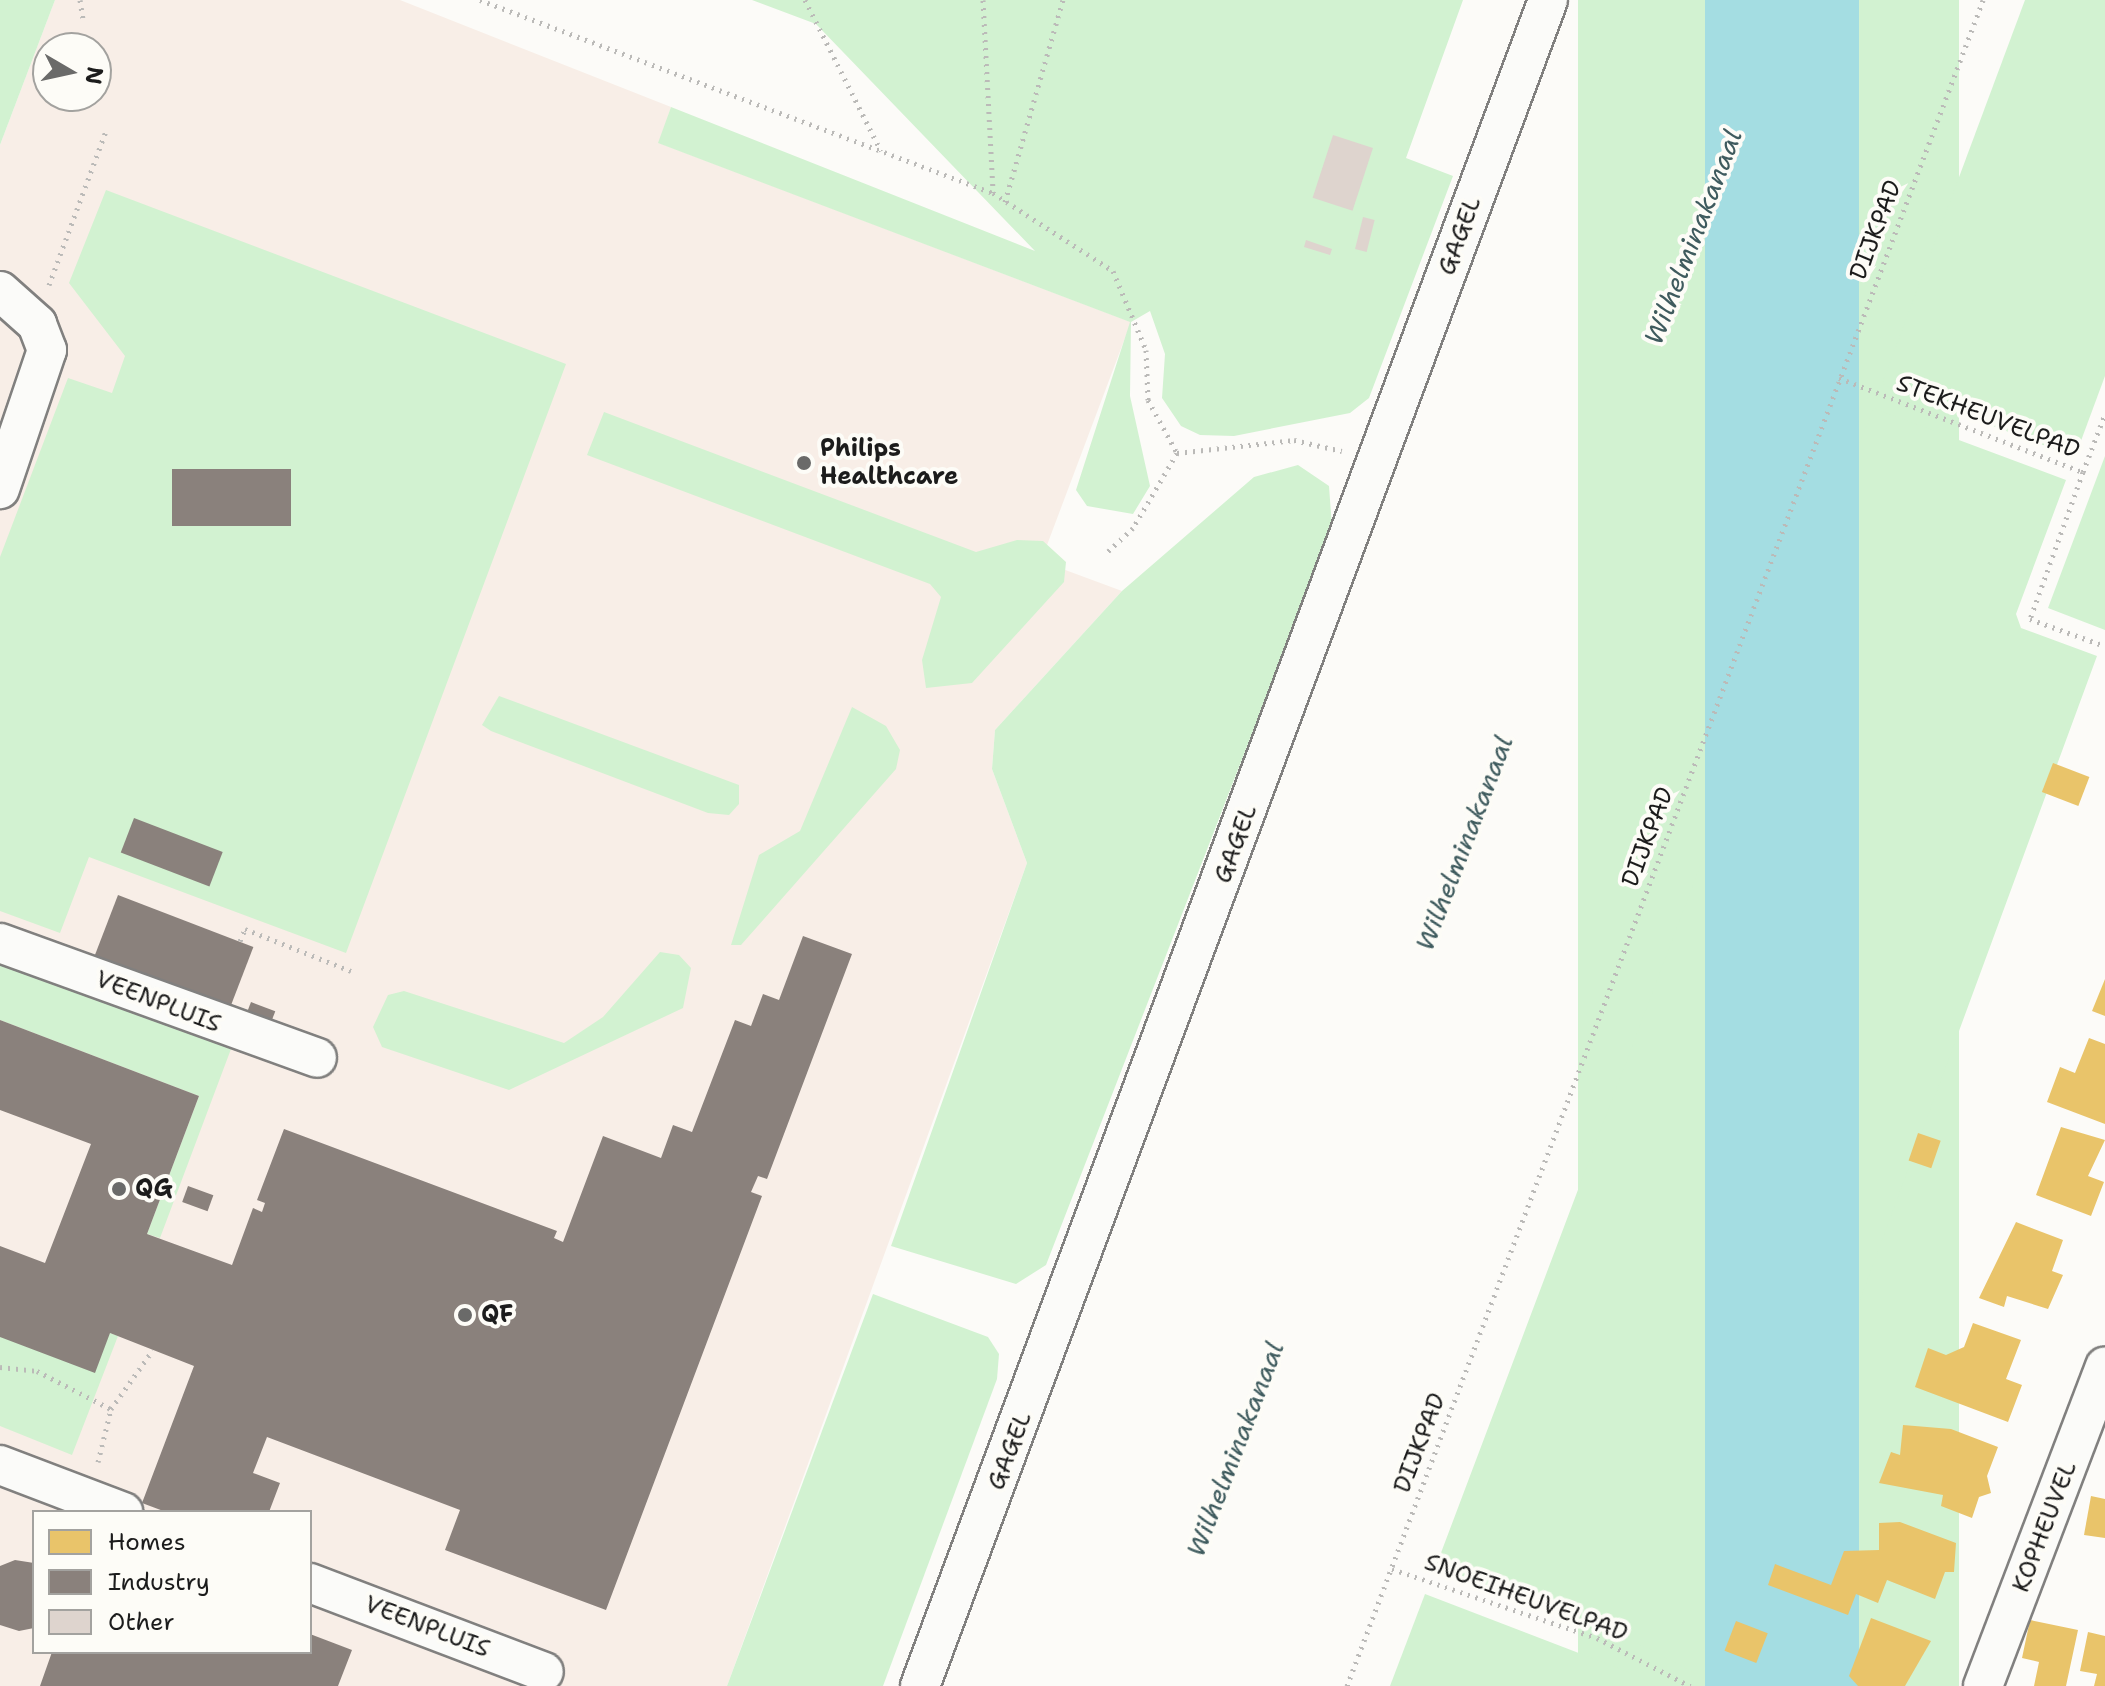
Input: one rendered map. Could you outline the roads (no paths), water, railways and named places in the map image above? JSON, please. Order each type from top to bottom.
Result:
[{"type":"street","name":"GAGEL","points":[[920,1686],[1548,0]]},
{"type":"street","points":[[0,291],[37,324],[47,350],[0,489]]},
{"type":"street","name":"VEENPLUIS","points":[[0,943],[317,1058]]},
{"type":"street","name":"KOPHEUVEL","points":[[1983,1686],[2095,1425],[2105,1367]]},
{"type":"street","points":[[0,1465],[118,1510]]},
{"type":"street","name":"VEENPLUIS","points":[[312,1584],[544,1672]]},
{"type":"water","points":[[1705,0],[1859,0],[1859,1686],[1705,1686]]},
{"type":"place","name":"Philips Healthcare","points":[[804,463]]},
{"type":"place","name":"QG","points":[[119,1189]]},
{"type":"place","name":"QF","points":[[465,1315]]},
{"type":"water label","name":"Wilhelminakanaal","points":[[1693,237]]},
{"type":"water label","name":"Wilhelminakanaal","points":[[1464,843]]},
{"type":"water label","name":"Wilhelminakanaal","points":[[1235,1449]]}]
